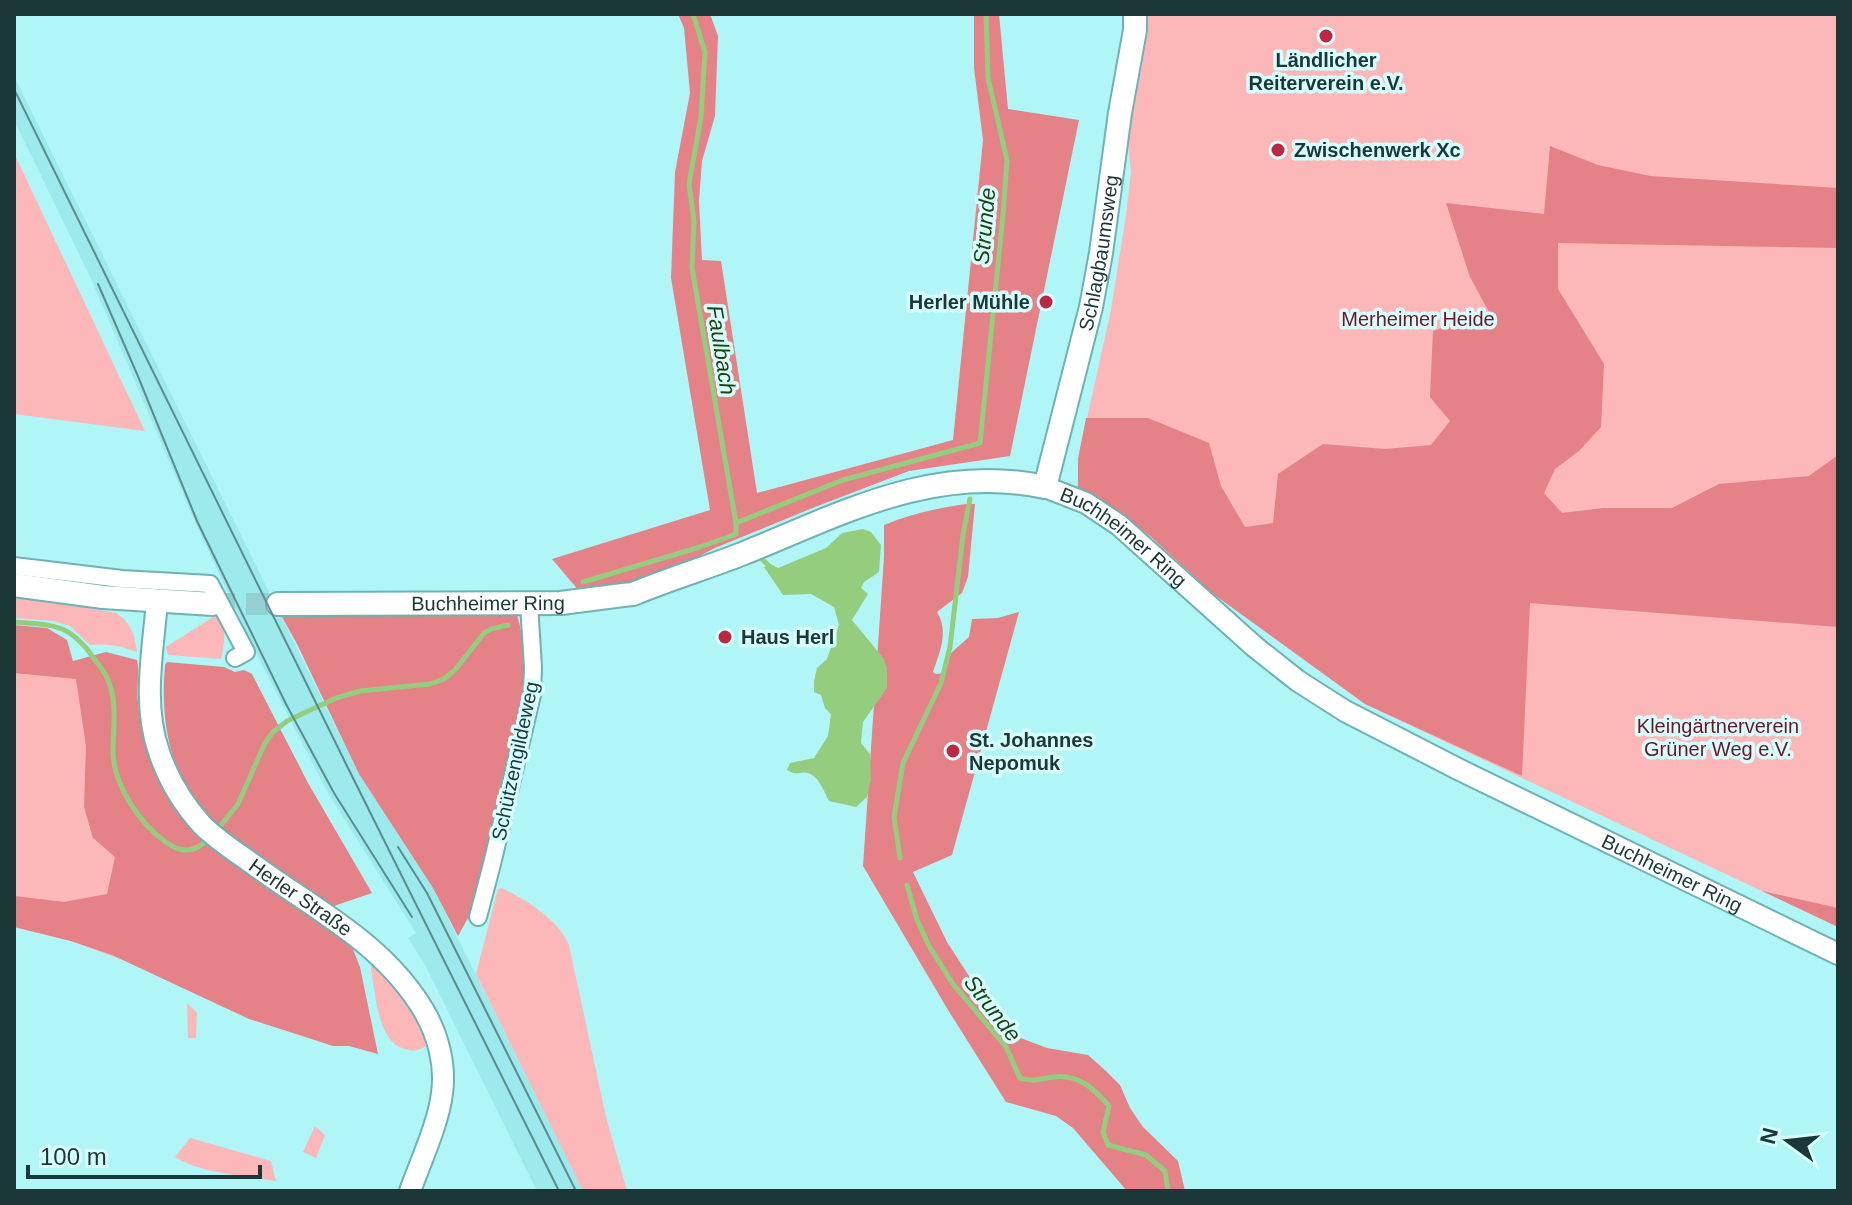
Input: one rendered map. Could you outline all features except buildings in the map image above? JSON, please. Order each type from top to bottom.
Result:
[{"type":"main road","name":"Schlagbaumsweg","points":[[1045,487],[1091,307],[1135,14]]},
{"type":"main road","name":"Buchheimer Ring","points":[[278,604],[529,604],[633,594],[738,556],[828,518],[912,489],[982,480],[1014,481],[1045,487]]},
{"type":"main road","points":[[14,585],[103,597],[213,604]]},
{"type":"street","name":"Buchheimer Ring","points":[[1045,487],[1090,505],[1119,525],[1255,647],[1298,681],[1345,711],[1838,954]]},
{"type":"street","points":[[14,566],[122,579],[210,584],[246,652],[235,658]]},
{"type":"street","name":"Herler Straße","points":[[157,601],[150,695],[152,724],[158,749],[175,789],[203,825],[225,844],[371,948],[395,971],[430,1022],[440,1053],[442,1092],[410,1191]]},
{"type":"street","name":"Schützengildeweg","points":[[478,917],[532,695],[529,604]]},
{"type":"shaded area","points":[[678,14],[710,14],[718,36],[715,116],[702,161],[699,201],[702,260],[721,261],[757,493],[953,440],[983,140],[974,68],[974,14],[999,14],[1008,109],[1079,120],[1010,456],[909,471],[715,548],[682,565],[615,589],[580,592],[552,559],[710,510],[671,278],[675,172],[690,93],[684,28]]},
{"type":"shaded area","points":[[14,76],[359,774],[433,888],[583,1191],[537,1191],[424,963],[408,938],[416,933],[329,795],[258,657],[195,522],[91,279],[14,120]]},
{"type":"shaded area","points":[[1550,146],[1598,165],[1650,176],[1838,188],[1838,248],[1558,243],[1558,289],[1604,364],[1601,427],[1579,451],[1555,469],[1544,493],[1562,513],[1603,508],[1672,508],[1719,484],[1809,476],[1838,455],[1838,627],[1530,603],[1522,776],[1365,704],[1212,593],[1149,535],[1078,487],[1078,459],[1086,418],[1148,418],[1209,443],[1221,486],[1245,527],[1273,523],[1278,474],[1323,444],[1385,449],[1431,445],[1450,421],[1430,397],[1433,331],[1489,312],[1470,277],[1446,203],[1544,214]]},
{"type":"shaded area","points":[[975,504],[968,577],[962,593],[937,612],[943,634],[933,672],[944,673],[951,653],[969,637],[972,619],[998,618],[1019,612],[952,855],[913,872],[947,942],[980,993],[1018,1037],[1047,1048],[1088,1055],[1106,1071],[1120,1085],[1143,1127],[1178,1161],[1185,1191],[1127,1191],[1073,1128],[1056,1116],[1006,1102],[863,866],[884,525],[924,512]]},
{"type":"shaded area","points":[[863,529],[871,532],[881,545],[879,572],[864,582],[861,588],[868,594],[852,620],[884,659],[887,688],[863,722],[861,743],[870,754],[871,779],[867,797],[856,807],[829,801],[815,777],[787,770],[790,763],[814,758],[828,736],[831,714],[825,708],[821,695],[814,692],[814,681],[817,668],[827,659],[839,625],[834,607],[811,594],[783,595],[764,567],[771,564],[778,568],[826,548],[842,533]]},
{"type":"shaded area","points":[[514,612],[520,626],[526,664],[524,701],[475,897],[458,936],[433,888],[359,774],[282,617]]},
{"type":"shaded area","points":[[14,625],[47,628],[67,640],[73,661],[106,652],[137,660],[140,722],[144,740],[155,773],[172,803],[196,832],[350,942],[360,967],[378,1054],[349,1046],[333,1046],[249,1019],[112,955],[14,927],[14,896],[64,902],[107,894],[115,857],[93,838],[84,807],[86,746],[76,679],[14,673]]},
{"type":"shaded area","points":[[167,662],[224,667],[252,674],[308,783],[372,893],[328,908],[211,819],[185,785],[170,747],[164,707]]},
{"type":"shaded area","points":[[1762,891],[1838,908],[1838,927]]},
{"type":"green space","name":"Merheimer Heide","points":[[1141,14],[1838,14],[1838,927],[1365,704],[1212,593],[1149,535],[1078,487],[1078,459],[1111,310],[1126,215],[1131,172],[1125,114]]},
{"type":"green space","points":[[14,153],[145,431],[14,414]]},
{"type":"green space","points":[[14,594],[116,613],[131,630],[137,652],[102,644],[90,645],[70,626],[53,621],[14,618]]},
{"type":"green space","points":[[213,617],[220,618],[224,628],[221,659],[168,655],[166,647]]},
{"type":"green space","points":[[14,659],[77,670],[116,817],[134,964],[71,941],[14,927]]},
{"type":"green space","points":[[502,888],[550,919],[569,945],[606,1117],[627,1191],[583,1191],[476,974],[498,889]]},
{"type":"green space","points":[[375,963],[400,991],[420,1021],[429,1044],[423,1048],[405,1049],[396,1045],[383,1027],[371,970]]},
{"type":"green space","points":[[187,1003],[197,1013],[196,1038],[188,1038]]},
{"type":"green space","points":[[315,1126],[325,1135],[316,1158],[303,1152]]},
{"type":"green space","points":[[190,1138],[271,1161],[276,1181],[210,1170],[175,1157]]},
{"type":"waterway","name":"Faulbach","points":[[583,582],[736,534],[692,268],[694,221],[689,184],[701,117],[705,52],[693,14]]},
{"type":"waterway","name":"Strunde","points":[[736,523],[843,480],[980,443],[1007,160],[988,78],[986,14]]},
{"type":"waterway","name":"Strunde","points":[[900,858],[894,817],[903,763],[941,683],[950,647],[970,499]]},
{"type":"waterway","points":[[763,560],[768,565]]},
{"type":"waterway","name":"Faulbach","points":[[14,622],[50,625],[68,632],[103,670],[113,695],[114,764],[130,803],[147,825],[179,849],[196,848],[210,837]]},
{"type":"waterway","name":"Faulbach","points":[[217,830],[238,804],[265,743],[287,721],[336,698],[360,691],[430,684],[444,679],[484,633],[508,625]]},
{"type":"waterway","name":"Strunde","points":[[907,885],[917,920],[929,946],[953,984],[1006,1047],[1020,1078],[1070,1077],[1091,1088],[1109,1106],[1103,1132],[1108,1145],[1146,1155],[1165,1171],[1168,1191]]},
{"type":"tunnel","points":[[213,604],[278,604]]},
{"type":"tram line","points":[[14,89],[559,1191]]},
{"type":"tram line","points":[[98,284],[197,521],[286,704],[334,793],[412,917]]},
{"type":"tram line","points":[[398,847],[427,893],[576,1191]]},
{"type":"place","name":"Ländlicher Reiterverein e.V.","points":[[1326,36]]},
{"type":"place","name":"Zwischenwerk Xc","points":[[1278,150]]},
{"type":"place","name":"Herler Mühle","points":[[1046,302]]},
{"type":"place","name":"Haus Herl","points":[[725,637]]},
{"type":"place","name":"St. Johannes Nepomuk","points":[[953,751]]},
{"type":"park label","name":"Kleingärtnerverein Grüner Weg e.V.","points":[[1718,738]]}]
